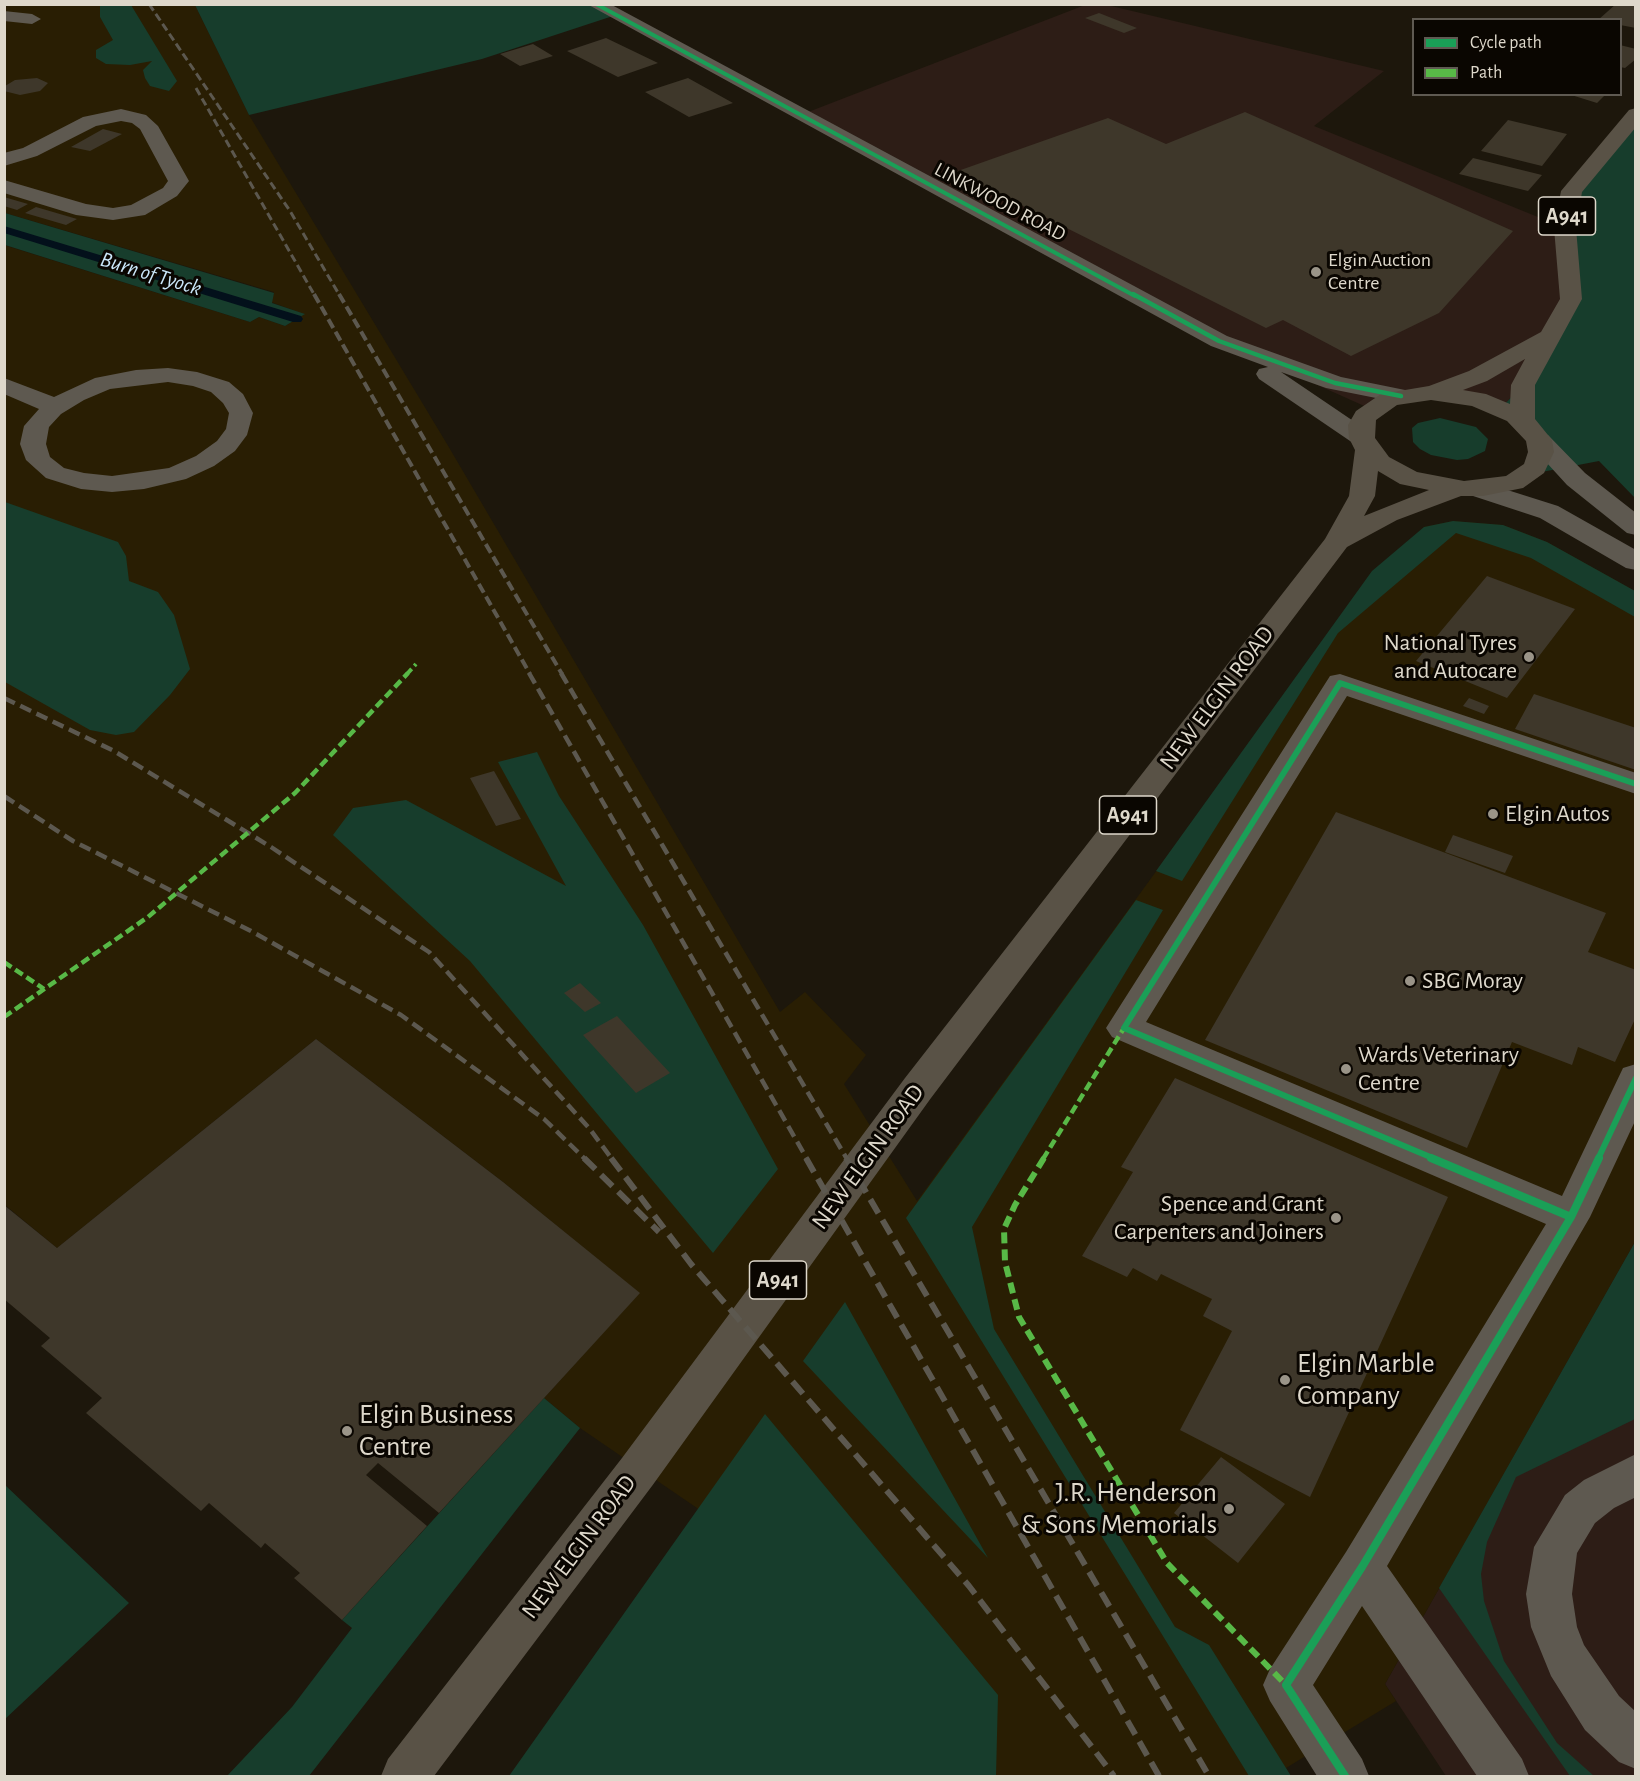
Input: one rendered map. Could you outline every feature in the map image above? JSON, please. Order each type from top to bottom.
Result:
[{"type":"main road","name":"A941","points":[[1522,421],[1523,385],[1571,299],[1565,228],[1572,191],[1635,114]]},
{"type":"main road","name":"A941","points":[[1431,393],[1478,376],[1549,336]]},
{"type":"main road","points":[[1401,396],[1431,393],[1477,399],[1501,408],[1522,421],[1539,440]]},
{"type":"main road","name":"NEW ELGIN ROAD","points":[[405,1776],[637,1472],[918,1088],[1337,541],[1362,496],[1365,444],[1361,425],[1365,416],[1380,403],[1401,396]]},
{"type":"main road","name":"NEW ELGIN ROAD","points":[[1337,541],[1388,514],[1468,488],[1500,486],[1526,475],[1539,461],[1539,440]]},
{"type":"main road","points":[[1365,444],[1380,462],[1409,478],[1468,488]]},
{"type":"street","name":"LINKWOOD ROAD","points":[[596,4],[1219,341],[1335,382],[1401,396]]},
{"type":"street","points":[[4,16],[32,19]]},
{"type":"street","points":[[4,160],[30,152],[90,121],[121,115],[139,119],[148,126],[179,181],[170,192],[137,210],[113,214],[84,210],[4,186]]},
{"type":"street","name":"LINKWOOD ROAD","points":[[1219,341],[1242,360],[1296,391],[1365,444]]},
{"type":"street","points":[[168,375],[197,379],[220,387],[234,399],[241,413],[238,430],[226,446],[205,462],[177,474],[112,484],[81,481],[55,473],[39,460],[33,444],[37,426],[56,407],[75,395],[104,383],[136,377],[168,375]]},
{"type":"street","points":[[4,385],[56,407]]},
{"type":"street","points":[[1539,440],[1576,479],[1635,527]]},
{"type":"street","points":[[1468,488],[1549,512],[1635,562]]},
{"type":"street","points":[[1571,1217],[1124,1028],[1340,683],[1635,784]]},
{"type":"street","points":[[1345,1776],[1286,1685],[1362,1568],[1571,1217],[1635,1078]]},
{"type":"street","points":[[1635,1474],[1599,1494],[1580,1509],[1556,1547],[1549,1594],[1554,1627],[1567,1660],[1602,1713],[1635,1745]]},
{"type":"street","points":[[1362,1568],[1505,1776]]},
{"type":"shaded area","points":[[5,5],[195,5],[249,115],[447,444],[780,1012],[805,992],[866,1055],[844,1084],[917,1201],[1334,626],[1424,527],[1453,521],[1503,525],[1547,542],[1635,591],[1635,1242],[1385,1684],[1396,1701],[1286,1768],[1291,1776],[943,1776],[697,1508],[580,1428],[544,1398],[639,1293],[503,1182],[316,1039],[57,1248],[5,1205],[4,245],[250,322],[259,317],[285,326],[304,314],[271,302],[274,292],[5,213]]},
{"type":"shaded area","points":[[1085,5],[1107,5],[1384,71],[1314,126],[1565,228],[1571,299],[1523,385],[1501,408],[1447,394],[1371,409],[1219,341],[803,114]]},
{"type":"shaded area","points":[[1635,1242],[1635,1776],[1446,1776],[1385,1684]]},
{"type":"green space","points":[[595,4],[616,15],[482,59],[249,115],[195,5]]},
{"type":"green space","points":[[100,5],[131,5],[177,81],[169,91],[150,86],[145,78],[143,70],[152,61],[130,65],[106,64],[96,58],[96,50],[113,40],[100,17]]},
{"type":"green space","points":[[1635,114],[1635,498],[1599,461],[1526,475],[1541,452],[1501,408],[1523,385],[1571,299],[1572,191]]},
{"type":"green space","points":[[5,213],[274,293],[272,303],[305,314],[285,326],[259,317],[250,322],[5,245]]},
{"type":"green space","points":[[1440,418],[1476,427],[1488,439],[1485,451],[1468,459],[1457,460],[1431,455],[1420,449],[1413,442],[1412,428],[1418,423]]},
{"type":"green space","points":[[5,502],[118,542],[126,556],[129,581],[158,592],[174,615],[190,669],[170,695],[134,732],[116,735],[90,730],[5,682]]},
{"type":"green space","points":[[1453,521],[1503,525],[1547,542],[1635,591],[1635,617],[1531,558],[1456,533],[1338,633],[1182,881],[1156,871],[1372,571],[1424,527]]},
{"type":"green space","points":[[537,752],[559,796],[643,925],[778,1169],[713,1253],[470,961],[333,835],[353,808],[406,800],[566,886],[498,762]]},
{"type":"green space","points":[[1136,900],[1163,910],[972,1227],[994,1329],[1175,1627],[1209,1645],[1291,1776],[1249,1776],[906,1218]]},
{"type":"green space","points":[[1635,1242],[1635,1419],[1516,1477],[1487,1542],[1481,1574],[1484,1601],[1504,1661],[1557,1743],[1594,1776],[1570,1776],[1439,1588]]},
{"type":"green space","points":[[845,1302],[988,1558],[803,1361]]},
{"type":"green space","points":[[544,1398],[580,1428],[309,1776],[227,1776],[292,1707],[352,1628],[342,1620]]},
{"type":"green space","points":[[765,1414],[998,1695],[996,1776],[509,1776]]},
{"type":"green space","points":[[5,1485],[129,1603],[5,1719]]},
{"type":"building","points":[[1616,4],[1636,4],[1636,28],[1622,25],[1622,18],[1600,18]]},
{"type":"building","points":[[1099,13],[1137,28],[1124,33],[1085,18]]},
{"type":"building","points":[[606,38],[658,63],[618,77],[567,51]]},
{"type":"building","points":[[533,44],[553,56],[520,66],[500,54]]},
{"type":"building","points":[[1622,46],[1636,49],[1636,59],[1625,68],[1622,67]]},
{"type":"building","points":[[37,78],[48,83],[40,91],[20,95],[4,91],[5,86],[15,80]]},
{"type":"building","points":[[688,78],[733,103],[689,117],[645,92]]},
{"type":"building","points":[[1574,96],[1604,96],[1597,103]]},
{"type":"building","name":"Elgin Auction Centre","points":[[1245,112],[1513,231],[1439,313],[1351,356],[1283,320],[1266,328],[955,172],[1108,118],[1166,144]]},
{"type":"building","points":[[1508,120],[1567,134],[1542,166],[1481,151]]},
{"type":"building","points":[[103,129],[122,134],[90,151],[71,147]]},
{"type":"building","points":[[1473,158],[1542,175],[1528,191],[1459,174]]},
{"type":"building","points":[[4,197],[28,204],[17,210],[4,206]]},
{"type":"building","points":[[36,207],[77,219],[66,225],[25,213]]},
{"type":"building","points":[[1487,576],[1575,609],[1507,698],[1416,661]]},
{"type":"building","points":[[1534,694],[1636,728],[1636,770],[1515,729]]},
{"type":"building","points":[[1469,698],[1489,706],[1484,714],[1463,706]]},
{"type":"building","points":[[494,771],[521,819],[496,826],[470,778]]},
{"type":"building","points":[[1336,812],[1606,913],[1588,952],[1636,970],[1636,1017],[1615,1062],[1578,1047],[1572,1065],[1512,1042],[1467,1148],[1205,1040]]},
{"type":"building","points":[[1453,835],[1513,856],[1505,873],[1445,852]]},
{"type":"building","points":[[580,983],[601,1003],[585,1012],[564,993]]},
{"type":"building","points":[[617,1016],[670,1073],[636,1093],[583,1035]]},
{"type":"building","points":[[316,1039],[503,1182],[640,1293],[439,1513],[378,1463],[366,1475],[427,1526],[342,1620],[294,1578],[300,1573],[265,1543],[261,1548],[209,1503],[201,1511],[86,1413],[102,1398],[41,1346],[50,1338],[4,1299],[4,1205],[57,1248]]},
{"type":"building","points":[[1175,1078],[1448,1197],[1310,1497],[1180,1430],[1232,1331],[1203,1316],[1212,1299],[1161,1274],[1157,1281],[1133,1268],[1127,1277],[1082,1256],[1133,1172],[1121,1167]]},
{"type":"building","name":"J.R. Henderson & Sons Memorials","points":[[1221,1457],[1285,1504],[1238,1563],[1174,1513]]},
{"type":"waterway","name":"Burn of Tyock","points":[[4,229],[297,319]]},
{"type":"railway","points":[[149,4],[290,211],[340,296]]},
{"type":"railway","points":[[196,88],[315,296]]},
{"type":"railway","points":[[314,294],[530,674]]},
{"type":"railway","points":[[339,294],[562,674]]},
{"type":"railway","points":[[529,673],[807,1159]]},
{"type":"railway","points":[[561,673],[847,1159]]},
{"type":"railway","points":[[4,698],[114,751],[271,847],[429,952],[589,1128],[612,1159]]},
{"type":"railway","points":[[4,796],[73,841],[251,931],[401,1015],[544,1119],[585,1159]]},
{"type":"railway","points":[[584,1158],[659,1232]]},
{"type":"railway","points":[[611,1158],[691,1264],[969,1586],[1114,1776]]},
{"type":"railway","points":[[806,1158],[1159,1776]]},
{"type":"railway","points":[[846,1158],[1209,1776]]},
{"type":"marked path","points":[[4,1017],[148,917],[295,793],[416,664]]},
{"type":"marked path","points":[[4,962],[44,989]]},
{"type":"marked path","points":[[1124,1028],[1015,1205],[1004,1229],[1005,1262],[1019,1317],[1167,1563],[1286,1685]]},
{"type":"cycle path","points":[[596,4],[1219,341],[1335,383],[1401,396]]},
{"type":"cycle path","points":[[1571,1217],[1124,1028],[1340,683],[1636,784]]},
{"type":"cycle path","points":[[1345,1776],[1286,1685],[1362,1567],[1571,1217],[1636,1078]]},
{"type":"place","name":"Elgin Auction Centre","points":[[1316,272]]},
{"type":"place","name":"National Tyres and Autocare","points":[[1529,657]]},
{"type":"place","name":"Elgin Autos","points":[[1493,814]]},
{"type":"place","name":"SBG Moray","points":[[1410,981]]},
{"type":"place","name":"Wards Veterinary Centre","points":[[1346,1069]]},
{"type":"place","name":"Spence and Grant Carpenters and Joiners","points":[[1336,1218]]},
{"type":"place","name":"Elgin Marble Company","points":[[1285,1380]]},
{"type":"place","name":"Elgin Business Centre","points":[[347,1431]]},
{"type":"place","name":"J.R. Henderson & Sons Memorials","points":[[1229,1509]]}]
